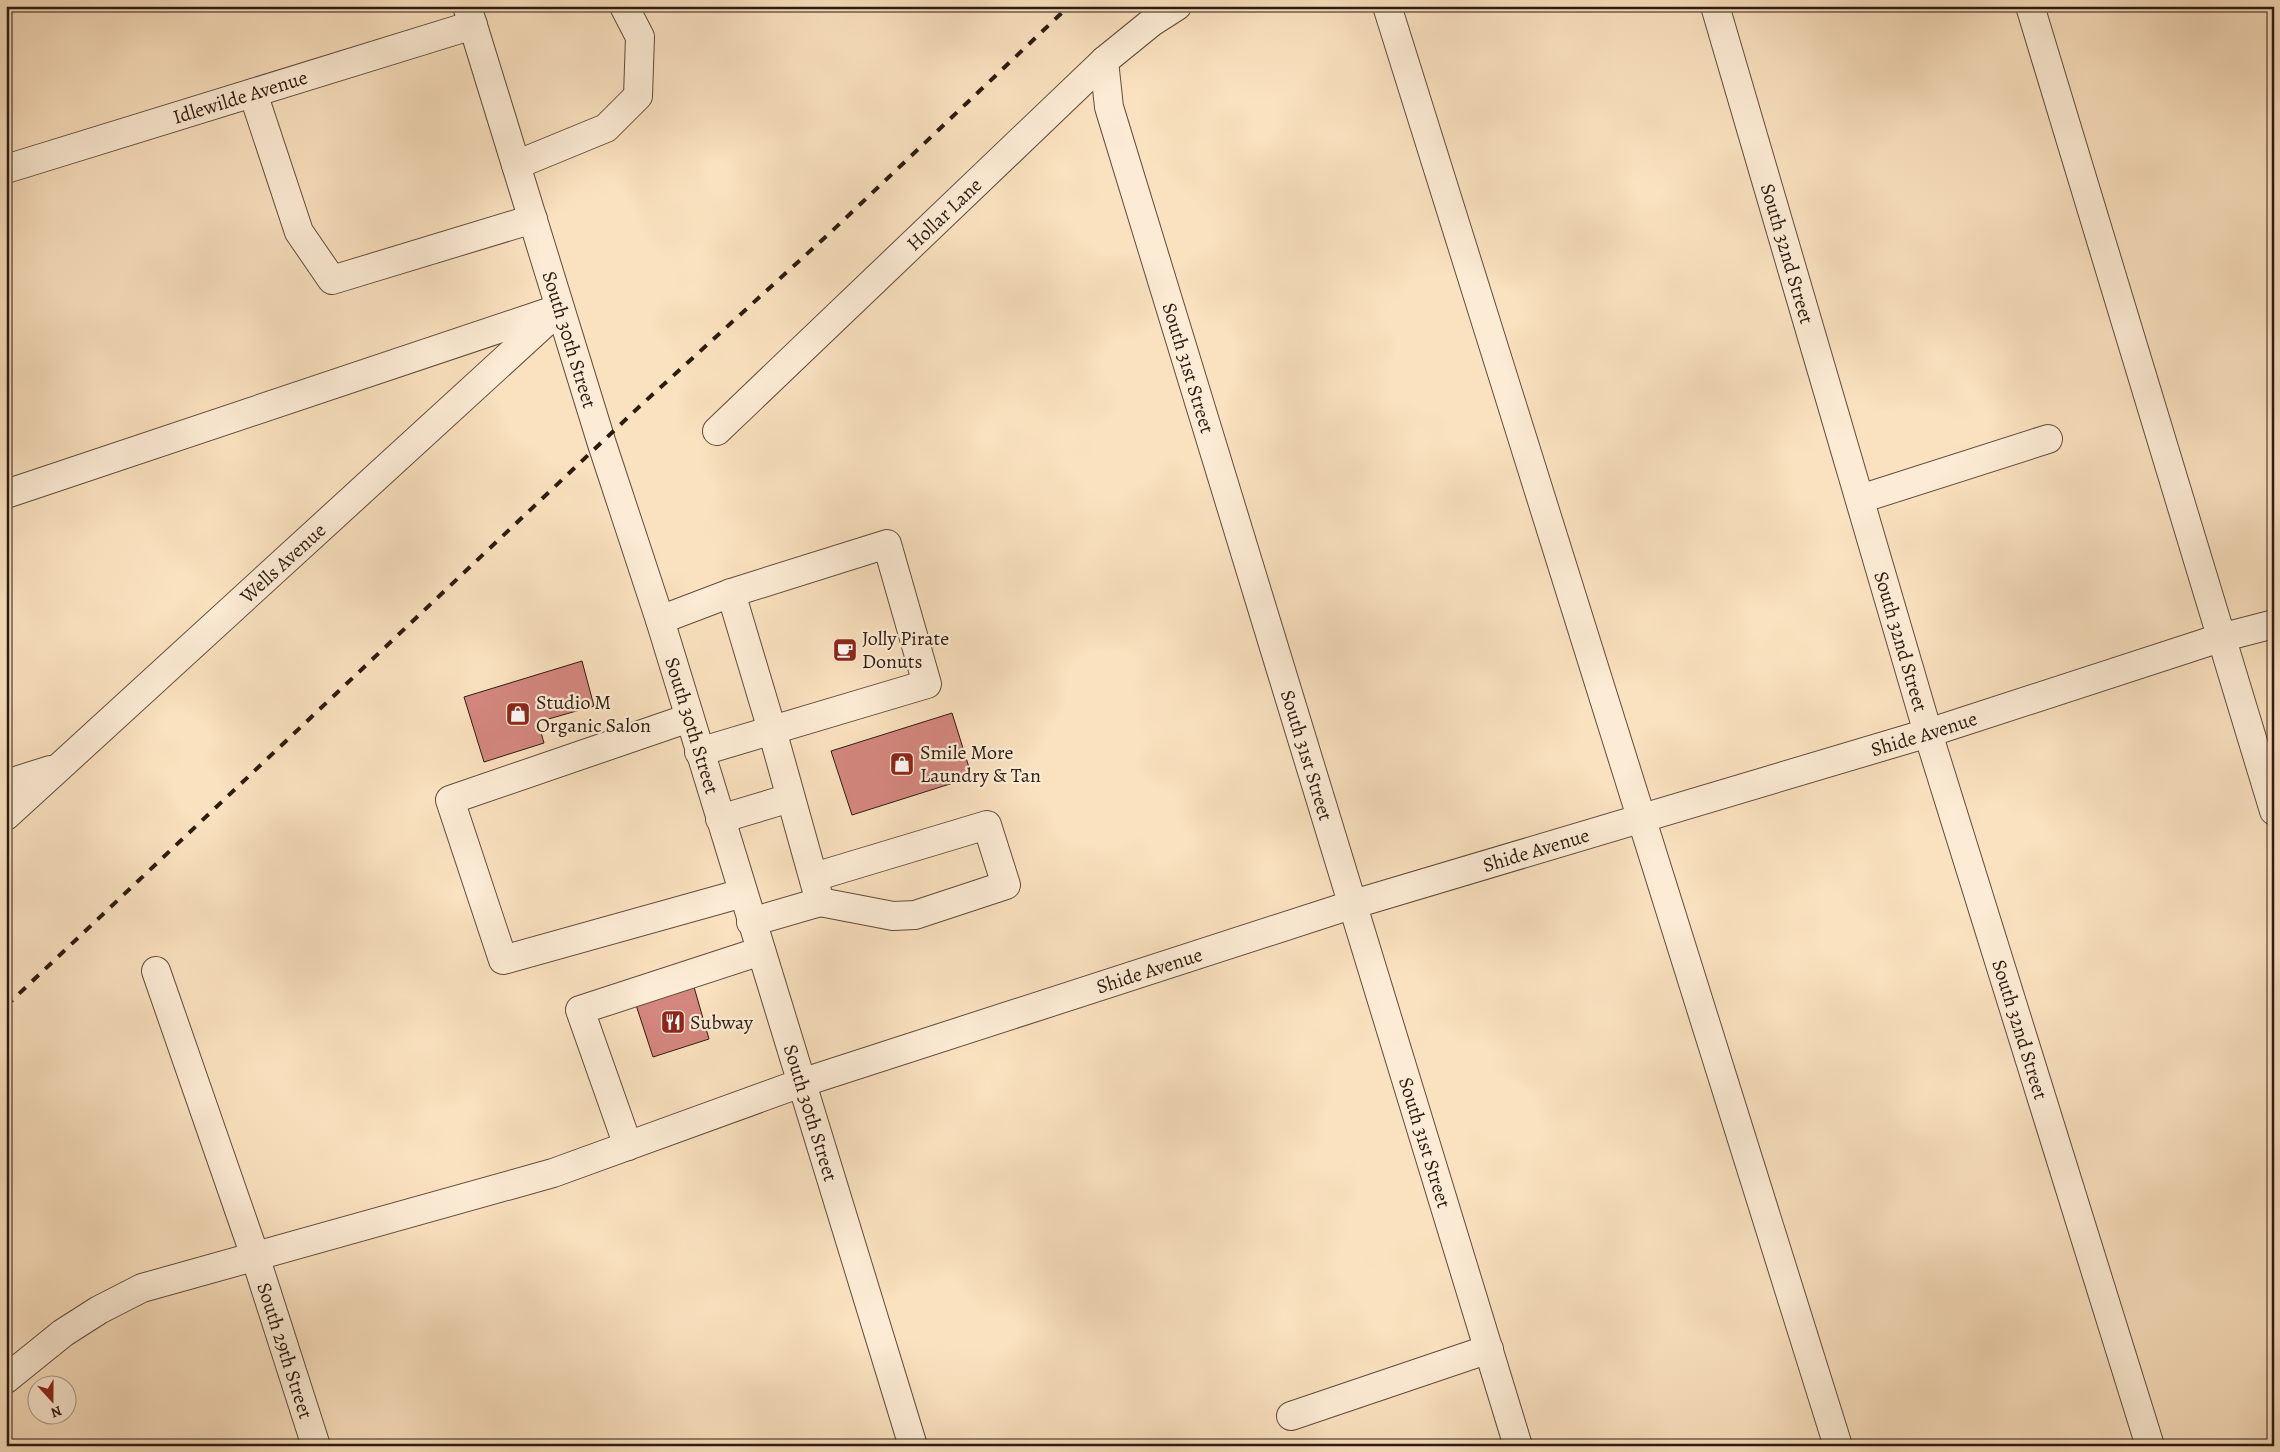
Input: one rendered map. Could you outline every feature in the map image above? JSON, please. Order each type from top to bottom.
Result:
[{"type":"street","points":[[516,165],[606,128],[638,96],[640,37],[624,6]]},
{"type":"street","name":"Hollar Lane","points":[[717,431],[1104,61],[1152,22],[1177,6]]},
{"type":"street","points":[[1387,6],[1643,817],[1838,1446]]},
{"type":"street","name":"South 32nd Street","points":[[1715,6],[1928,733],[2150,1446]]},
{"type":"street","points":[[2030,6],[2274,811]]},
{"type":"street","name":"South 30th Street","points":[[470,16],[560,309],[660,620],[760,952],[913,1446]]},
{"type":"street","name":"Idlewilde Avenue","points":[[6,169],[254,93],[470,16]]},
{"type":"street","name":"South 31st Street","points":[[1104,61],[1109,106],[1518,1446]]},
{"type":"street","points":[[254,93],[299,232],[332,280],[533,219]]},
{"type":"street","points":[[6,494],[560,309]]},
{"type":"street","name":"Wells Avenue","points":[[6,816],[560,309]]},
{"type":"street","points":[[1860,499],[2048,439]]},
{"type":"street","points":[[660,620],[731,593],[888,544],[927,684],[699,752]]},
{"type":"street","points":[[731,593],[817,890]]},
{"type":"street","name":"Shide Avenue","points":[[6,1379],[63,1333],[99,1310],[134,1292],[255,1256],[553,1173],[801,1084],[1354,904],[1928,733],[2220,638],[2274,624]]},
{"type":"street","points":[[689,718],[450,800],[503,960],[742,893]]},
{"type":"street","points":[[6,784],[58,768]]},
{"type":"street","points":[[720,819],[790,798]]},
{"type":"street","points":[[751,922],[817,890],[987,825],[1006,886],[915,915],[893,916],[817,890]]},
{"type":"street","points":[[628,1146],[580,1010],[760,952]]},
{"type":"street","name":"South 29th Street","points":[[156,971],[255,1256],[316,1446]]},
{"type":"street","points":[[1291,1416],[1489,1349]]},
{"type":"building","name":"Studio M Organic Salon","points":[[582,661],[594,706],[538,722],[544,743],[484,762],[464,697]]},
{"type":"building","name":"Smile More Laundry & Tan","points":[[952,713],[972,777],[852,815],[831,751]]},
{"type":"building","name":"Subway","points":[[694,987],[709,1039],[653,1057],[636,1005]]},
{"type":"railway","points":[[6,1006],[640,406],[832,231],[1069,6]]},
{"type":"place","name":"Jolly Pirate Donuts","points":[[845,650]]},
{"type":"place","name":"Studio M Organic Salon","points":[[518,714]]},
{"type":"place","name":"Smile More Laundry & Tan","points":[[902,764]]},
{"type":"place","name":"Subway","points":[[673,1022]]}]
